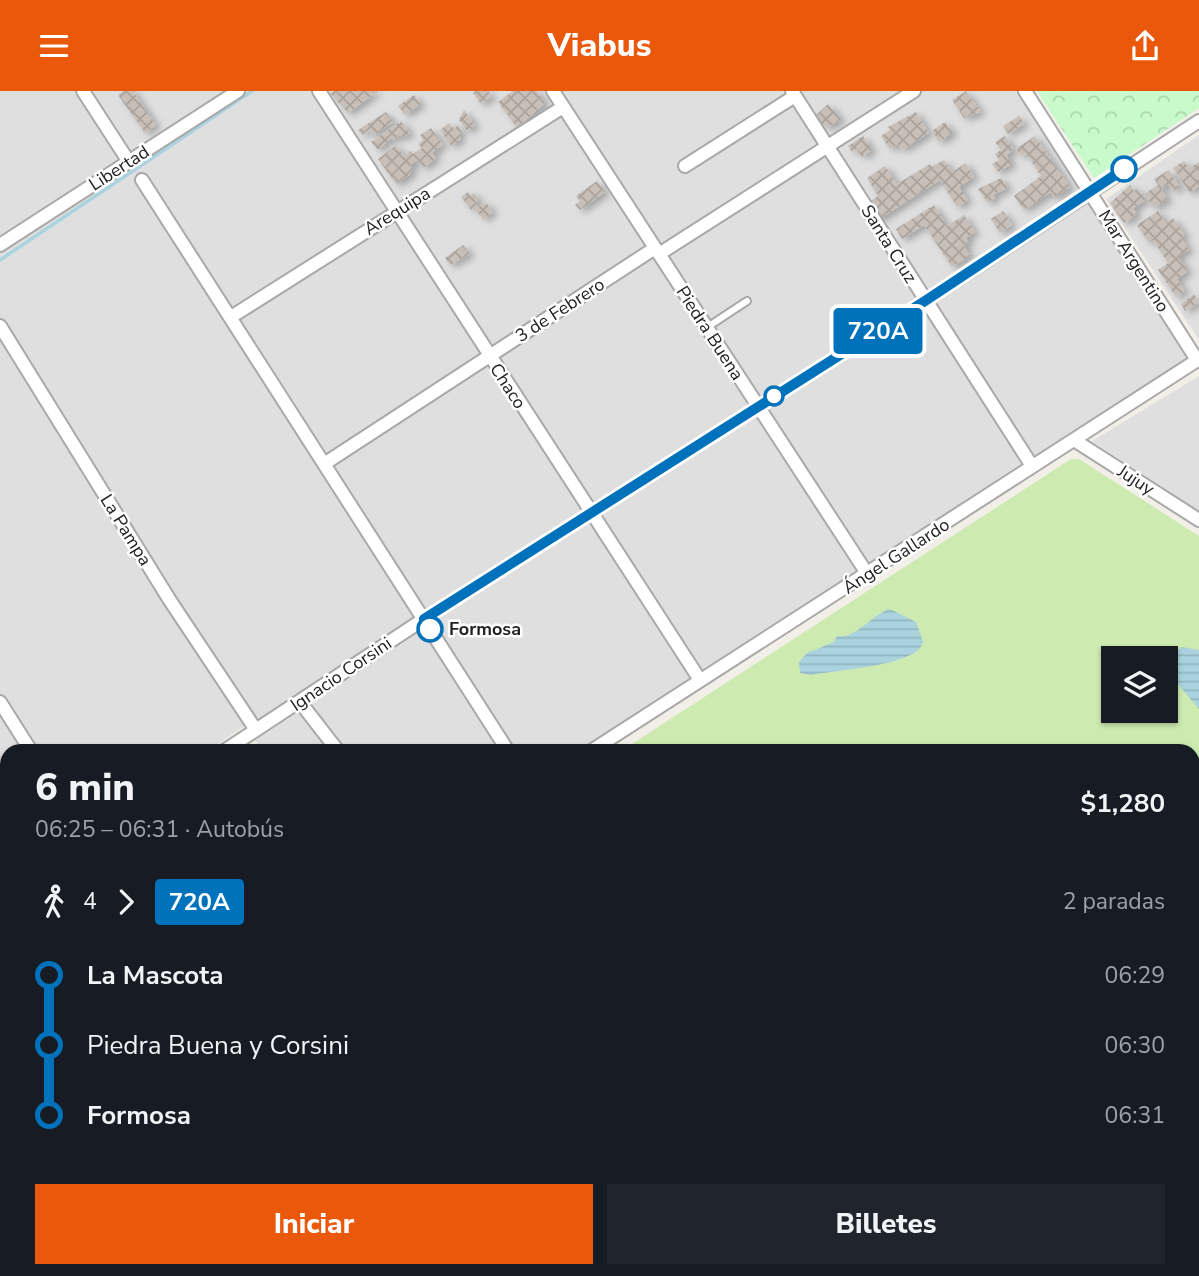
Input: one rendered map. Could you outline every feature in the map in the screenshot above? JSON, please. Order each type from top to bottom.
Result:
[{"type":"street","points":[[83,91],[130,162]]},
{"type":"street","name":"Libertad","points":[[0,245],[238,91]]},
{"type":"street","name":"Chaco","points":[[319,91],[700,680]]},
{"type":"street","name":"Piedra Buena","points":[[553,91],[868,575]]},
{"type":"street","name":"3 de Febrero","points":[[324,464],[489,356],[914,91]]},
{"type":"street","name":"Mar Argentino","points":[[1025,91],[1198,359]]},
{"type":"street","points":[[685,166],[793,93]]},
{"type":"street","name":"Santa Cruz","points":[[793,93],[1032,466]]},
{"type":"street","name":"Arequipa","points":[[231,317],[563,107]]},
{"type":"street","name":"Ignacio Corsini","points":[[235,744],[424,619],[925,301],[1199,121]]},
{"type":"street","points":[[142,180],[504,744]]},
{"type":"street","name":"La Pampa","points":[[0,326],[169,599],[256,730]]},
{"type":"street","name":"Ángel Gallardo","points":[[602,744],[868,575],[1198,359]]},
{"type":"street","name":"Jujuy","points":[[1074,440],[1199,520]]},
{"type":"street","points":[[0,702],[27,744]]},
{"type":"street","points":[[300,702],[333,744]]},
{"type":"lane","points":[[706,328],[747,301]]},
{"type":"shaded area","points":[[0,91],[1017,91],[1190,356],[594,744],[258,744],[246,725],[218,744],[0,744]]},
{"type":"shaded area","points":[[1199,135],[1199,340],[1106,199]]},
{"type":"shaded area","points":[[1199,376],[1199,511],[1092,441]]},
{"type":"green space","points":[[1037,91],[1199,91],[1199,108],[1094,178]]},
{"type":"green space","points":[[1071,459],[1079,459],[1199,536],[1199,744],[632,744]]},
{"type":"water","points":[[890,609],[916,622],[923,642],[918,650],[907,657],[874,666],[811,675],[800,673],[799,662],[807,653],[834,642],[837,636],[857,631]]},
{"type":"water","points":[[1182,647],[1199,650],[1199,709],[1178,684],[1178,650]]},
{"type":"building","points":[[123,91],[137,91],[134,93],[156,125],[145,133],[118,95]]},
{"type":"building","points":[[378,91],[348,113],[330,93]]},
{"type":"building","points":[[488,91],[492,96],[481,104],[473,93]]},
{"type":"building","points":[[513,91],[537,91],[545,103],[517,128],[498,102]]},
{"type":"building","points":[[966,91],[981,112],[964,118],[952,100]]},
{"type":"building","points":[[414,95],[421,104],[405,115],[398,106]]},
{"type":"building","points":[[828,104],[841,119],[829,127],[824,126],[816,115]]},
{"type":"building","points":[[464,110],[475,125],[467,131],[459,120]]},
{"type":"building","points":[[386,112],[393,122],[373,136],[369,130],[362,135],[358,130]]},
{"type":"building","points":[[916,112],[929,133],[902,150],[898,144],[890,149],[881,136],[890,130],[888,127]]},
{"type":"building","points":[[1019,116],[1024,124],[1008,134],[1003,126]]},
{"type":"building","points":[[401,121],[410,133],[402,138],[400,135],[393,140],[391,138],[378,150],[371,142]]},
{"type":"building","points":[[945,122],[953,133],[939,142],[932,131]]},
{"type":"building","points":[[449,123],[454,129],[458,125],[462,131],[458,134],[461,139],[451,146],[440,130]]},
{"type":"building","points":[[431,128],[443,145],[432,153],[436,158],[423,168],[417,160],[410,165],[413,169],[409,175],[396,184],[378,159],[396,145],[404,156],[410,151],[413,154],[422,148],[418,144],[423,140],[420,135]]},
{"type":"building","points":[[863,136],[872,150],[862,157],[857,149],[852,152],[848,146]]},
{"type":"building","points":[[1005,136],[1014,150],[1006,155],[1012,164],[998,172],[992,164],[999,160],[995,154],[1001,150],[995,142]]},
{"type":"building","points":[[1035,136],[1070,187],[1054,198],[1051,192],[1024,210],[1014,196],[1041,176],[1026,153],[1021,156],[1016,149]]},
{"type":"building","points":[[944,160],[952,172],[966,163],[974,177],[959,187],[968,200],[957,207],[940,180],[878,220],[867,204],[878,196],[867,178],[885,166],[897,184],[930,164],[932,167]]},
{"type":"building","points":[[1184,161],[1189,168],[1199,162],[1199,186],[1190,193],[1173,168]]},
{"type":"building","points":[[1169,170],[1180,187],[1173,191],[1168,184],[1161,189],[1168,199],[1154,208],[1144,194],[1158,185],[1154,179]]},
{"type":"building","points":[[1001,178],[1008,188],[993,195],[995,198],[988,203],[978,189]]},
{"type":"building","points":[[597,181],[605,192],[580,210],[575,205],[580,201],[576,196]]},
{"type":"building","points":[[1130,185],[1134,191],[1137,188],[1146,200],[1133,208],[1137,214],[1124,223],[1110,203]]},
{"type":"building","points":[[468,192],[470,196],[474,193],[479,199],[475,202],[477,206],[471,210],[461,197]]},
{"type":"building","points":[[486,202],[493,212],[483,219],[475,209]]},
{"type":"building","points":[[934,205],[947,226],[964,215],[975,232],[966,238],[969,243],[964,246],[970,256],[952,267],[924,225],[902,239],[896,229]]},
{"type":"building","points":[[1003,211],[1012,225],[1000,233],[991,219]]},
{"type":"building","points":[[1158,211],[1166,223],[1173,218],[1185,235],[1181,238],[1189,249],[1178,257],[1188,271],[1177,279],[1185,291],[1176,297],[1158,270],[1168,263],[1153,240],[1149,243],[1137,225]]},
{"type":"building","points":[[463,245],[470,254],[450,265],[445,258]]},
{"type":"building","points":[[1194,294],[1199,302],[1185,311],[1181,304]]},
{"type":"waterway","points":[[0,260],[252,91]]},
{"type":"bus line","name":"720A","points":[[430,629],[424,619],[925,301],[1124,169]]},
{"type":"place","name":"Formosa","points":[[430,629]]}]
